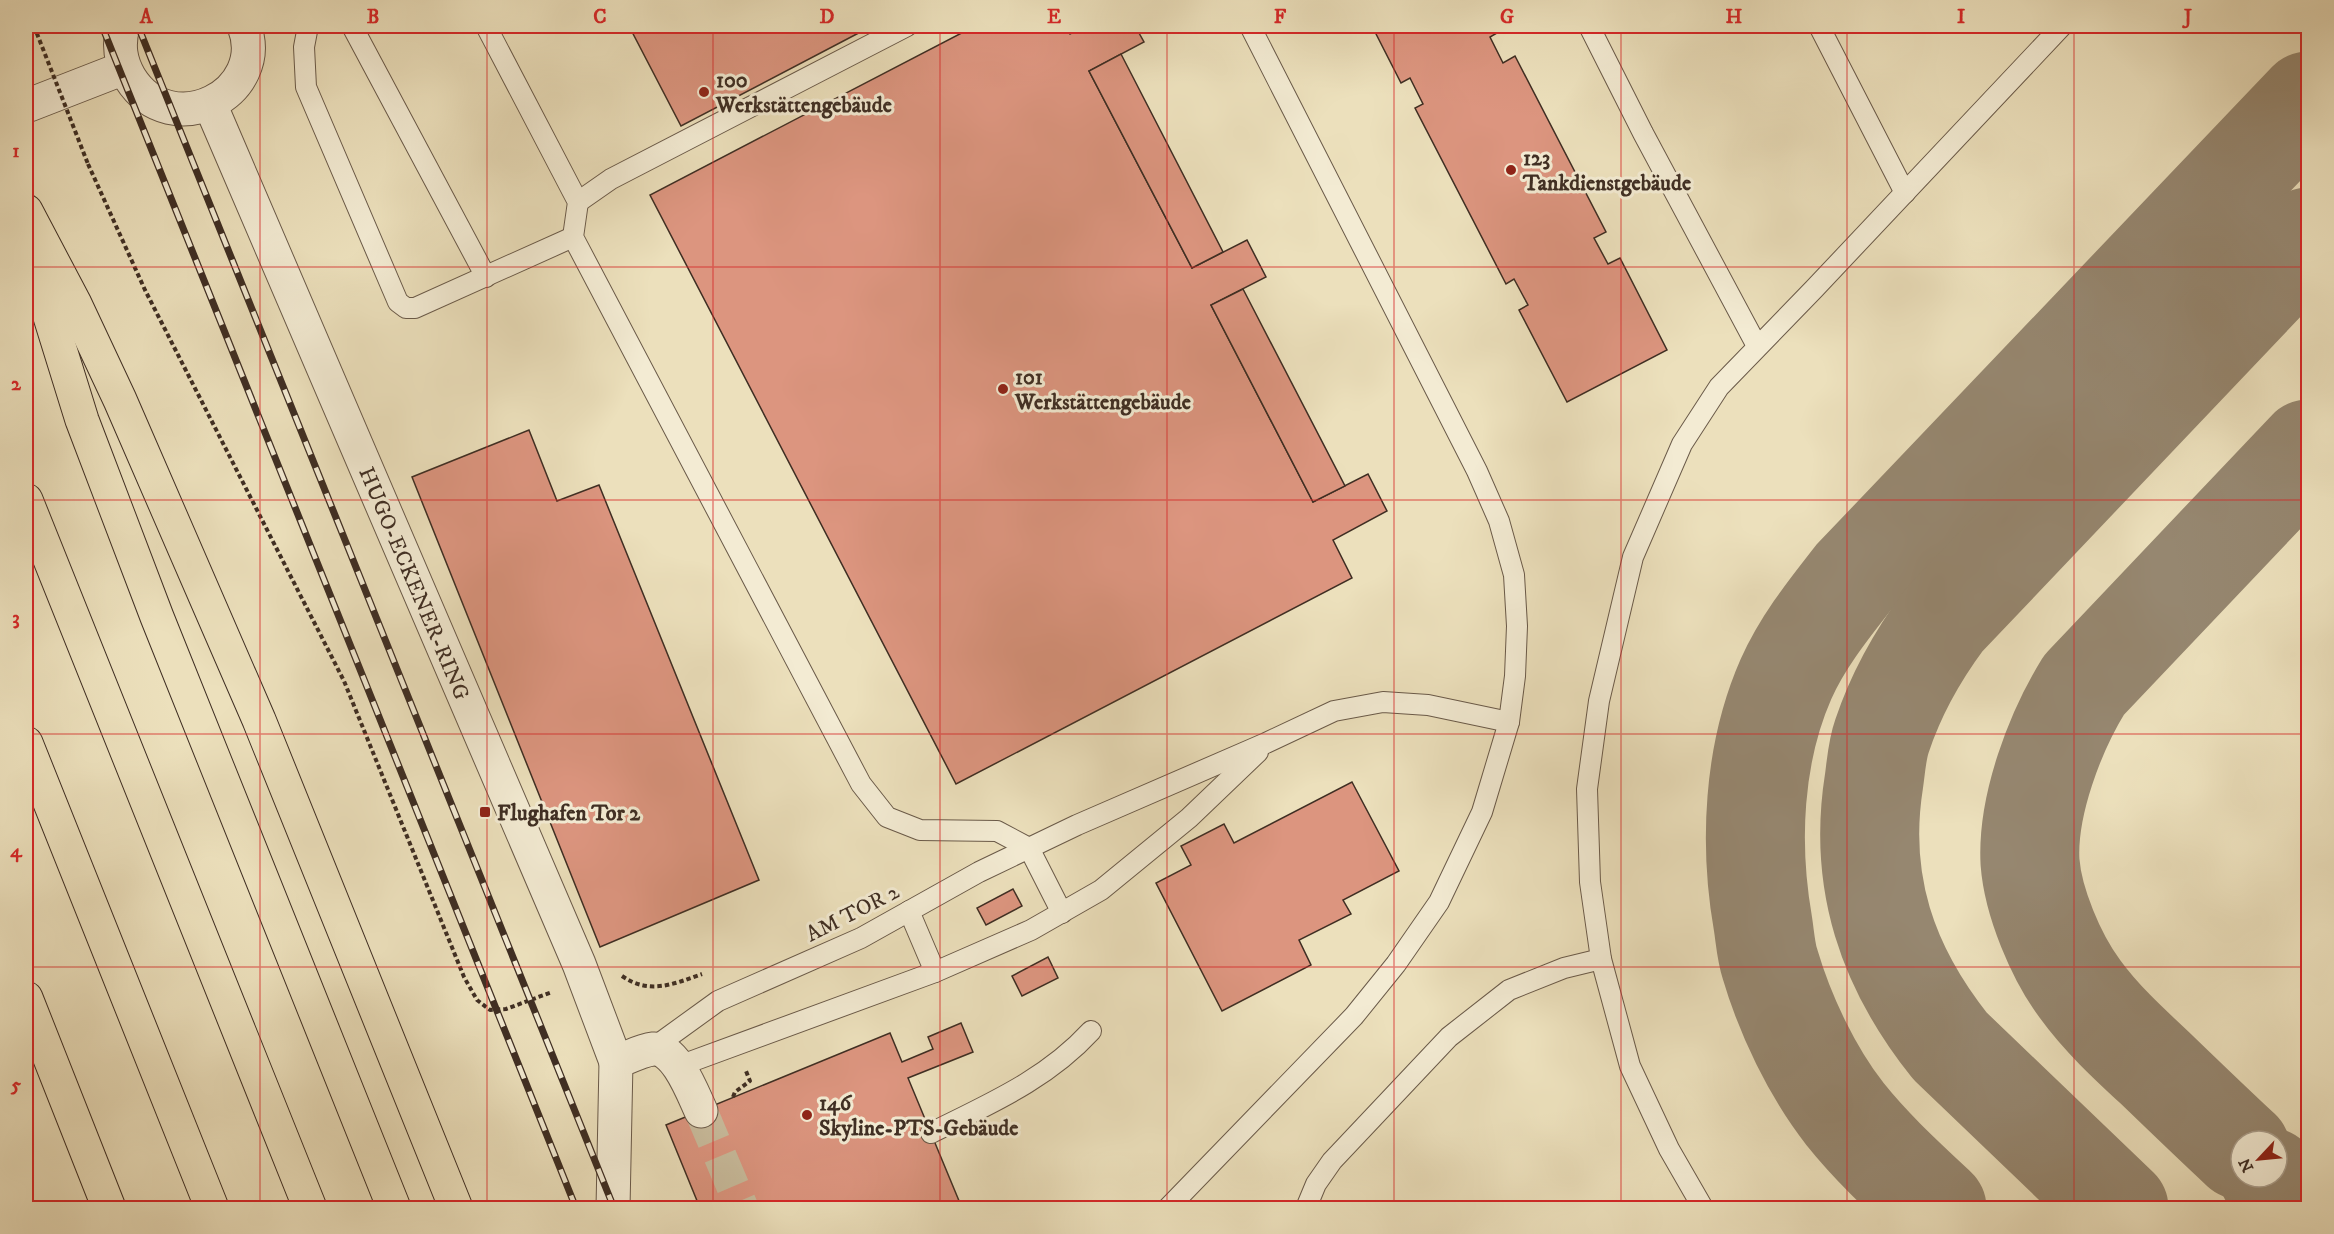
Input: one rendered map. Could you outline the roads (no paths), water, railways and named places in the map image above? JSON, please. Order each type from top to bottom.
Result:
[{"type":"highway","points":[[26,211],[75,304],[120,400],[259,720],[456,1209]]},
{"type":"highway","points":[[26,239],[82,420],[152,606],[394,1209]]},
{"type":"highway","points":[[26,500],[310,1209]]},
{"type":"highway","points":[[26,743],[212,1209]]},
{"type":"highway","points":[[26,998],[109,1209]]},
{"type":"highway","points":[[271,1112],[334,1209]]},
{"type":"street","points":[[123,26],[120,55],[124,68],[136,88],[150,100],[166,107],[184,110],[210,104],[231,89],[242,72],[247,53],[247,32],[244,26]]},
{"type":"street","points":[[29,105],[124,68]]},
{"type":"street","name":"HUGO-ECKENER-RING","points":[[210,104],[579,964],[616,1062],[612,1209]]},
{"type":"street","points":[[616,1062],[666,1057],[701,1111]]},
{"type":"lane","points":[[308,26],[304,47],[306,87],[398,302],[406,308],[415,308],[573,237]]},
{"type":"lane","points":[[352,26],[486,277]]},
{"type":"lane","points":[[486,26],[578,202],[573,237],[861,784],[886,817],[920,830],[997,831],[1029,848],[1062,913]]},
{"type":"lane","points":[[578,202],[611,179],[907,26]]},
{"type":"lane","points":[[1168,1209],[1354,1016],[1396,964],[1439,902],[1482,812],[1509,723],[1515,676],[1517,626],[1514,575],[1498,521],[1478,471],[1250,26]]},
{"type":"lane","points":[[1589,26],[1643,133],[1757,346]]},
{"type":"lane","points":[[1819,26],[1905,193]]},
{"type":"lane","points":[[1703,1209],[1669,1149],[1630,1066],[1601,959],[1590,882],[1587,789],[1599,701],[1633,557],[1682,444],[1719,387],[2062,26]]},
{"type":"lane","name":"AM TOR 2","points":[[666,1057],[717,1001],[861,938],[979,872],[1077,825],[1334,711],[1383,702],[1428,705],[1509,723]]},
{"type":"lane","points":[[666,1057],[934,972],[1007,941],[1062,913],[1101,890],[1189,818],[1266,743]]},
{"type":"lane","points":[[909,911],[934,972]]},
{"type":"lane","points":[[1306,1209],[1316,1184],[1332,1161],[1449,1037],[1509,990],[1564,968],[1601,959]]},
{"type":"lane","points":[[931,1132],[1008,1094],[1052,1068],[1091,1031]]},
{"type":"tunnel","points":[[701,1111],[742,1208]]},
{"type":"railway","points":[[102,26],[576,1208]]},
{"type":"railway","points":[[138,26],[614,1208]]},
{"type":"place","name":"100 Werkstättengebäude","points":[[704,92]]},
{"type":"place","name":"123 Tankdienstgebäude","points":[[1511,170]]},
{"type":"place","name":"101 Werkstättengebäude","points":[[1003,389]]},
{"type":"place","name":"Flughafen Tor 2","points":[[485,812]]},
{"type":"place","name":"146 Skyline-PTS-Gebäude","points":[[807,1115]]}]
